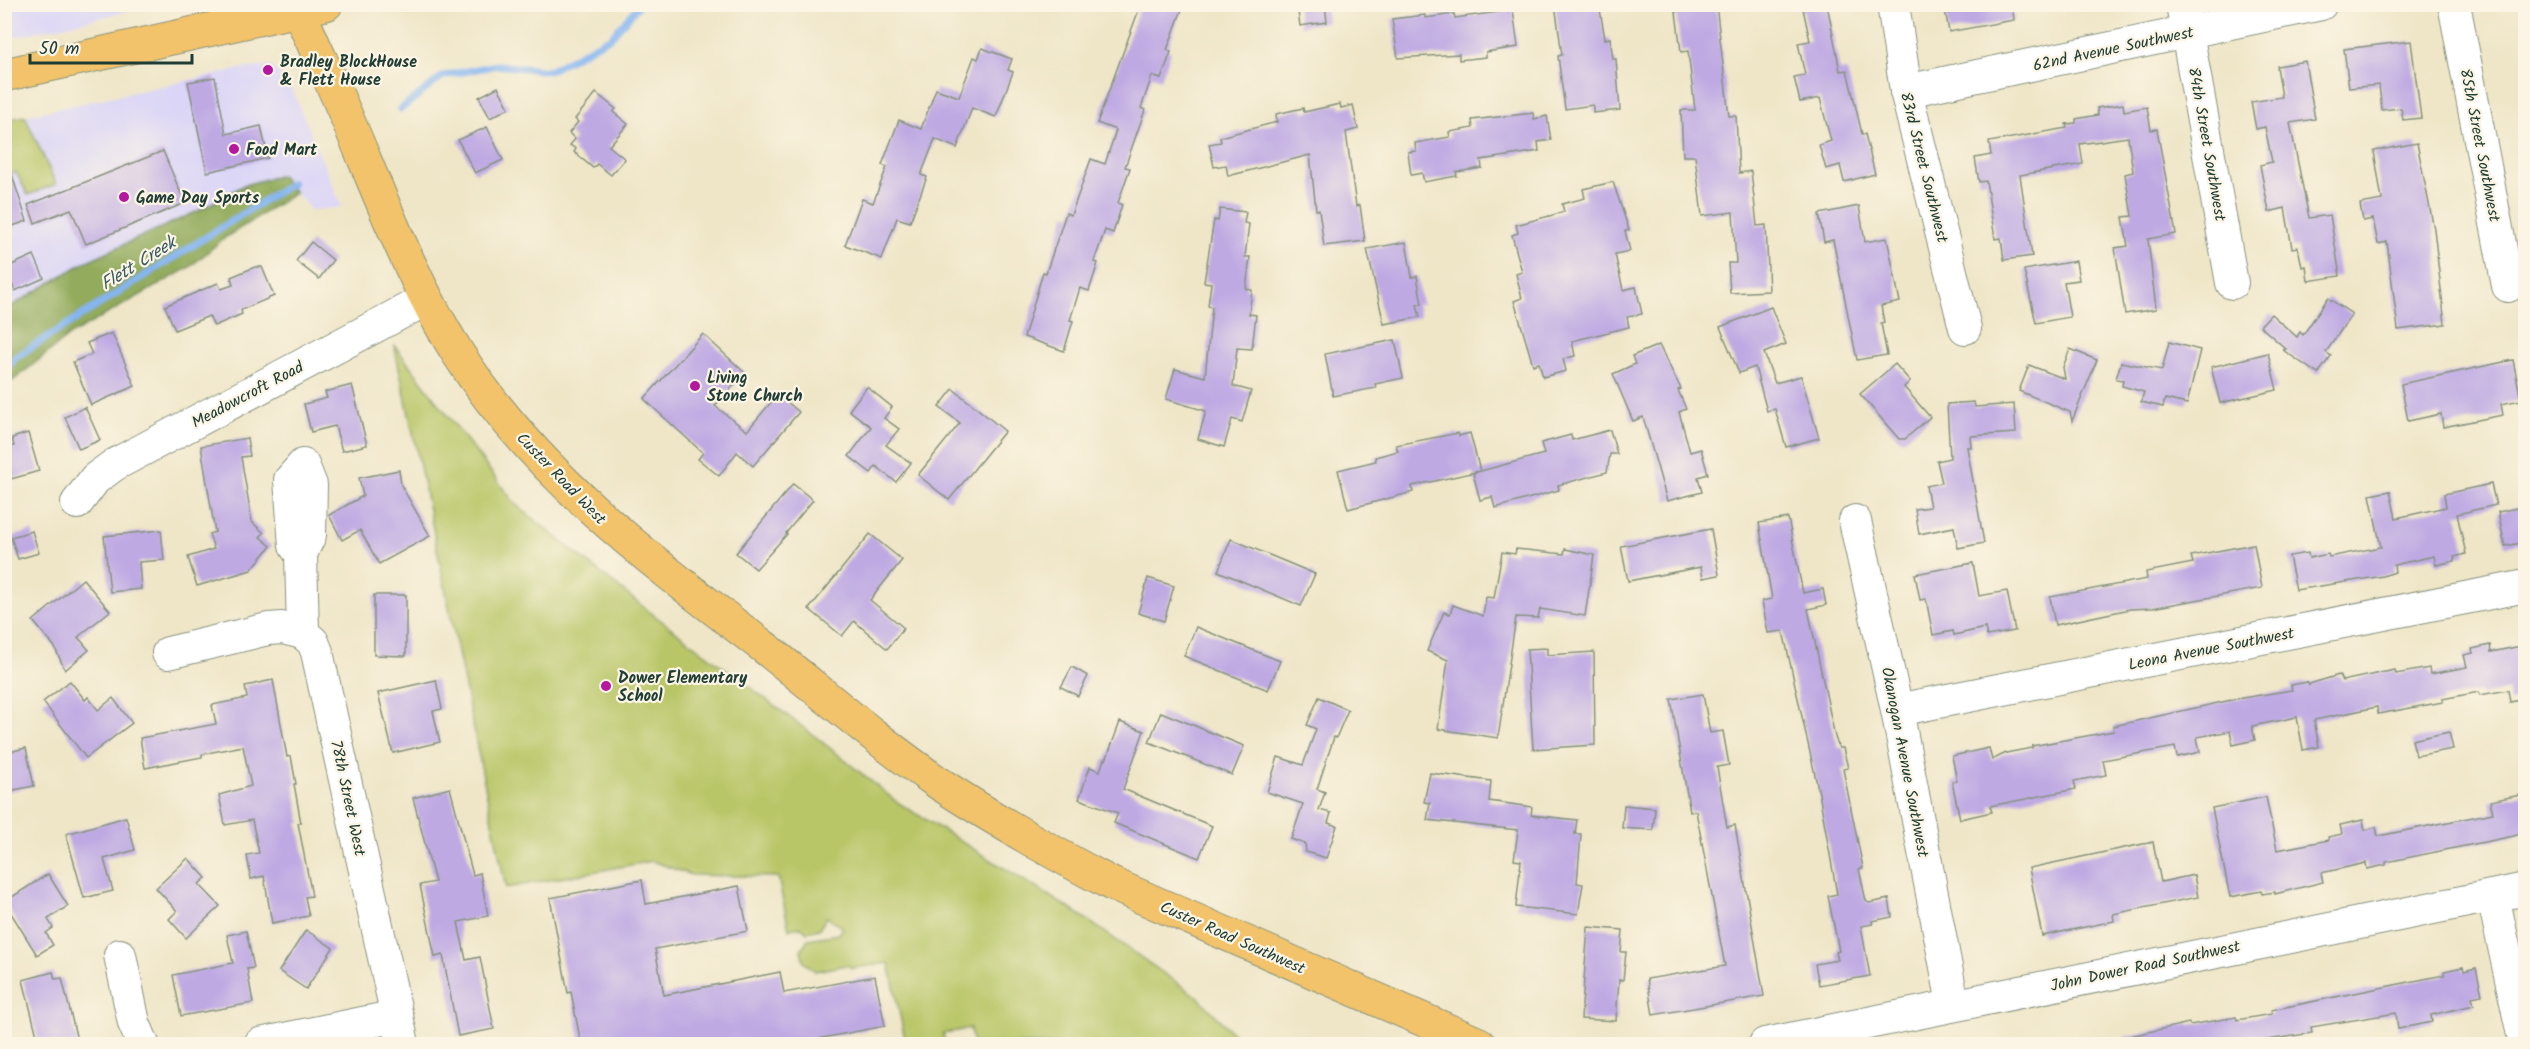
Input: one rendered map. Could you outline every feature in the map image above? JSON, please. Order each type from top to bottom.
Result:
[{"type":"main road","points":[[4,75],[306,7]]},
{"type":"main road","name":"Custer Road West","points":[[306,7],[356,134],[427,299],[457,351],[488,396],[531,449],[590,508],[687,590],[939,783],[993,816]]},
{"type":"main road","name":"Custer Road Southwest","points":[[993,816],[1112,884],[1431,1033],[1479,1044]]},
{"type":"street","name":"83rd Street Southwest","points":[[1893,4],[1906,91],[1965,328]]},
{"type":"street","name":"62nd Avenue Southwest","points":[[1906,91],[2185,18],[2321,4]]},
{"type":"street","name":"85th Street Southwest","points":[[2454,4],[2508,286]]},
{"type":"street","name":"84th Street Southwest","points":[[2185,18],[2232,283]]},
{"type":"street","name":"Meadowcroft Road","points":[[77,503],[100,474],[124,459],[427,299]]},
{"type":"street","name":"Okanogan Avenue Southwest","points":[[1855,521],[1897,710],[1953,1004]]},
{"type":"street","points":[[168,653],[268,629],[282,628],[303,633],[301,554]]},
{"type":"street","name":"Leona Avenue Southwest","points":[[1897,710],[2526,586]]},
{"type":"street","name":"78th Street West","points":[[303,633],[313,642],[317,651],[400,1030]]},
{"type":"street","name":"John Dower Road Southwest","points":[[1765,1044],[1953,1004],[2526,890]]},
{"type":"street","points":[[2493,896],[2525,1044]]},
{"type":"street","points":[[120,955],[134,1023],[144,1044]]},
{"type":"street","points":[[260,1044],[400,1030]]},
{"type":"shaded area","points":[[5,4],[156,4],[156,5],[5,39]]},
{"type":"shaded area","points":[[270,66],[288,80],[342,207],[311,210],[281,176],[244,185],[5,326],[5,120],[245,68]]},
{"type":"green space","points":[[25,116],[56,184],[28,195],[16,172],[5,177],[5,120]]},
{"type":"green space","points":[[281,175],[295,193],[223,239],[190,267],[70,335],[5,387],[5,310],[85,262],[198,211],[244,185]]},
{"type":"green space","name":"Dower Elementary School","points":[[394,345],[516,505],[642,606],[816,737],[897,802],[1080,915],[1199,998],[1243,1044],[973,1044],[970,1028],[943,1034],[945,1042],[906,1044],[889,963],[851,968],[847,965],[815,971],[804,962],[801,950],[808,939],[839,934],[843,928],[827,917],[819,929],[807,932],[802,927],[789,929],[778,877],[691,875],[652,861],[506,888]]},
{"type":"building","points":[[1141,4],[1184,4],[1167,50],[1171,52],[1161,79],[1152,76],[1141,108],[1145,110],[1125,167],[1130,168],[1118,203],[1122,205],[1113,233],[1105,230],[1094,262],[1098,263],[1089,291],[1080,288],[1070,320],[1073,321],[1064,351],[1024,337],[1043,272],[1046,273],[1066,213],[1071,215],[1091,159],[1105,164],[1116,130],[1097,123]]},
{"type":"building","points":[[1297,4],[1325,4],[1327,22],[1300,26]]},
{"type":"building","points":[[1555,4],[1599,4],[1605,39],[1610,38],[1613,59],[1616,59],[1620,110],[1593,113],[1593,105],[1565,109],[1558,56],[1562,55]]},
{"type":"building","points":[[1675,4],[1716,4],[1729,116],[1736,116],[1739,173],[1751,171],[1757,226],[1766,225],[1769,291],[1730,293],[1728,263],[1736,263],[1733,212],[1702,216],[1695,156],[1683,156],[1681,110],[1695,110],[1688,51],[1681,52]]},
{"type":"building","points":[[1802,4],[1827,4],[1840,71],[1847,70],[1862,134],[1865,134],[1875,174],[1844,182],[1840,165],[1826,169],[1819,145],[1831,141],[1820,98],[1800,102],[1794,77],[1805,75],[1798,43],[1810,41]]},
{"type":"building","points":[[1944,4],[2012,4],[2014,20],[1949,32]]},
{"type":"building","points":[[1513,10],[1518,47],[1486,52],[1486,57],[1459,60],[1459,54],[1398,58],[1392,19],[1454,14],[1455,18]]},
{"type":"building","points":[[2411,41],[2421,118],[2403,120],[2401,108],[2382,110],[2379,85],[2349,88],[2344,49]]},
{"type":"building","points":[[982,48],[1012,59],[1008,70],[1013,72],[996,117],[972,108],[957,148],[935,139],[921,175],[927,177],[910,222],[897,218],[882,259],[845,245],[862,199],[873,203],[887,167],[882,165],[899,120],[921,129],[936,89],[959,97],[974,57],[978,59]]},
{"type":"building","points":[[2305,61],[2315,119],[2290,123],[2309,218],[2330,215],[2340,276],[2308,281],[2306,266],[2302,267],[2298,247],[2292,248],[2285,208],[2269,212],[2260,165],[2272,162],[2265,127],[2256,129],[2251,102],[2282,97],[2277,66]]},
{"type":"building","points":[[215,77],[226,134],[261,126],[268,158],[207,172],[188,82]]},
{"type":"building","points":[[498,87],[509,108],[490,118],[479,97]]},
{"type":"building","points":[[596,93],[616,109],[613,112],[628,124],[609,146],[625,159],[611,175],[597,164],[593,168],[574,152],[576,149],[570,145],[575,139],[569,133],[578,122],[575,119]]},
{"type":"building","points":[[1340,104],[1341,108],[1353,105],[1358,129],[1346,132],[1356,206],[1360,205],[1365,241],[1324,246],[1319,210],[1316,210],[1310,155],[1228,176],[1226,165],[1214,167],[1209,144],[1221,142],[1220,137],[1277,122],[1276,114],[1303,108],[1304,112]]},
{"type":"building","points":[[2123,104],[2124,111],[2147,107],[2151,130],[2157,129],[2176,234],[2148,239],[2156,309],[2125,314],[2115,248],[2128,246],[2123,217],[2132,216],[2125,174],[2133,172],[2128,137],[2080,144],[2083,164],[2020,175],[2032,256],[2004,260],[2001,238],[1995,239],[1986,181],[1979,182],[1975,158],[1991,155],[1989,142],[2067,128],[2066,124],[2076,123],[2076,119],[2098,115],[2097,108]]},
{"type":"building","points":[[1533,113],[1534,119],[1547,116],[1551,140],[1538,142],[1539,151],[1481,160],[1482,168],[1456,172],[1457,176],[1424,182],[1422,173],[1411,175],[1408,152],[1416,151],[1415,143],[1450,137],[1449,132],[1473,128],[1472,120]]},
{"type":"building","points":[[487,127],[503,160],[475,173],[458,140]]},
{"type":"building","points":[[2417,143],[2434,229],[2445,324],[2398,330],[2387,242],[2378,244],[2373,219],[2363,221],[2360,204],[2382,200],[2374,151]]},
{"type":"building","name":"Game Day Sports","points":[[163,151],[185,203],[86,244],[71,209],[35,223],[28,205]]},
{"type":"building","points":[[8,163],[27,221],[4,229],[4,164]]},
{"type":"building","points":[[1613,182],[1629,230],[1625,231],[1630,251],[1615,254],[1623,290],[1636,287],[1642,314],[1627,317],[1629,327],[1572,341],[1575,356],[1563,359],[1566,371],[1543,377],[1539,363],[1533,365],[1514,301],[1522,298],[1516,274],[1522,272],[1512,235],[1518,233],[1516,225],[1564,212],[1562,204],[1585,198],[1583,189]]},
{"type":"building","points":[[1859,206],[1865,242],[1887,238],[1900,302],[1881,306],[1884,322],[1881,323],[1887,355],[1857,360],[1833,240],[1824,242],[1819,214]]},
{"type":"building","points":[[1220,209],[1246,212],[1244,223],[1249,224],[1245,257],[1250,257],[1246,289],[1252,290],[1249,314],[1256,315],[1252,349],[1237,348],[1233,386],[1251,391],[1242,422],[1232,419],[1224,447],[1198,439],[1206,411],[1166,399],[1175,369],[1205,377],[1212,307],[1208,306],[1211,283],[1204,282],[1214,220],[1218,221]]},
{"type":"building","points":[[311,242],[333,260],[319,279],[296,261]]},
{"type":"building","points":[[1406,242],[1412,277],[1417,276],[1422,304],[1417,304],[1420,317],[1384,324],[1367,249]]},
{"type":"building","points":[[34,255],[44,278],[15,291],[5,268]]},
{"type":"building","points":[[2076,261],[2079,280],[2064,282],[2070,317],[2036,323],[2024,270]]},
{"type":"building","points":[[255,267],[262,267],[274,296],[241,310],[242,314],[214,326],[209,316],[175,330],[165,306],[218,283],[221,289],[233,285],[231,277]]},
{"type":"building","points":[[2328,298],[2352,314],[2326,352],[2331,356],[2318,374],[2283,350],[2286,349],[2260,326],[2271,314],[2297,337],[2300,332],[2303,335]]},
{"type":"building","points":[[1771,307],[1786,344],[1764,353],[1775,383],[1801,376],[1819,438],[1786,447],[1775,409],[1767,411],[1755,367],[1739,373],[1720,327]]},
{"type":"building","points":[[112,333],[135,386],[91,405],[73,362],[92,354],[87,343]]},
{"type":"building","points":[[703,334],[745,373],[715,406],[747,431],[778,394],[799,412],[753,466],[737,452],[719,476],[698,459],[703,453],[644,399]]},
{"type":"building","points":[[1395,340],[1403,378],[1375,384],[1376,388],[1333,396],[1325,354]]},
{"type":"building","points":[[2169,342],[2200,350],[2187,404],[2165,399],[2163,407],[2141,402],[2144,392],[2122,386],[2123,380],[2116,379],[2121,362],[2162,370]]},
{"type":"building","points":[[1659,345],[1681,389],[1678,390],[1686,409],[1679,412],[1690,452],[1701,449],[1708,474],[1698,477],[1702,492],[1667,501],[1643,417],[1633,421],[1613,374],[1635,364],[1632,356]]},
{"type":"building","points":[[2070,349],[2097,360],[2072,421],[2070,412],[2019,391],[2029,365],[2065,379],[2063,367]]},
{"type":"building","points":[[2268,353],[2277,390],[2220,403],[2211,367]]},
{"type":"building","points":[[2513,360],[2521,400],[2501,404],[2503,415],[2443,427],[2441,414],[2408,421],[2401,384]]},
{"type":"building","points":[[1895,364],[1910,381],[1904,387],[1930,417],[1905,439],[1899,439],[1860,394]]},
{"type":"building","points":[[352,385],[367,445],[342,451],[335,426],[311,432],[304,404],[327,398],[325,392]]},
{"type":"building","points":[[867,387],[892,407],[884,418],[899,429],[886,445],[911,463],[896,482],[876,466],[871,473],[849,456],[871,427],[849,410]]},
{"type":"building","points":[[953,389],[1005,431],[949,500],[918,475],[960,423],[939,407]]},
{"type":"building","points":[[1974,402],[1975,407],[2014,404],[2016,433],[1970,436],[1971,447],[1967,447],[1984,543],[1958,548],[1954,527],[1919,534],[1915,509],[1930,507],[1926,486],[1942,483],[1937,461],[1950,458],[1947,404]]},
{"type":"building","points":[[85,407],[100,440],[79,449],[65,417]]},
{"type":"building","points":[[1610,430],[1617,454],[1610,454],[1607,472],[1558,485],[1559,490],[1495,508],[1492,497],[1480,500],[1473,473],[1544,454],[1541,443],[1571,435],[1572,440]]},
{"type":"building","points":[[28,433],[39,471],[4,481],[4,448],[14,446],[12,438]]},
{"type":"building","points":[[1458,433],[1459,436],[1470,433],[1480,471],[1412,486],[1413,492],[1348,509],[1338,470],[1376,461],[1375,457],[1398,451],[1396,445]]},
{"type":"building","points":[[247,438],[250,456],[241,457],[252,522],[264,533],[260,537],[271,546],[251,570],[197,586],[188,557],[214,549],[209,534],[215,532],[201,446]]},
{"type":"building","points":[[399,470],[401,485],[430,536],[379,564],[360,530],[342,540],[329,515],[363,496],[359,478]]},
{"type":"building","points":[[793,484],[813,500],[756,569],[736,553]]},
{"type":"building","points":[[2491,484],[2496,505],[2457,514],[2466,554],[2454,557],[2455,561],[2436,565],[2434,556],[2394,565],[2395,572],[2383,576],[2296,590],[2289,556],[2308,553],[2309,558],[2328,554],[2329,557],[2381,547],[2370,495],[2390,491],[2396,518],[2446,507],[2444,494]]},
{"type":"building","points":[[2526,506],[2526,542],[2505,546],[2498,512]]},
{"type":"building","points":[[1788,518],[1803,593],[1823,589],[1826,605],[1808,609],[1835,737],[1839,748],[1843,748],[1848,768],[1843,769],[1863,868],[1859,869],[1866,901],[1869,903],[1889,899],[1892,917],[1861,926],[1870,976],[1819,985],[1815,964],[1838,960],[1836,952],[1839,951],[1828,896],[1837,894],[1819,793],[1783,631],[1768,633],[1762,601],[1772,599],[1759,523]]},
{"type":"building","points":[[1711,529],[1719,575],[1703,578],[1701,567],[1628,581],[1621,546]]},
{"type":"building","points":[[161,530],[164,560],[139,562],[141,589],[110,592],[104,536]]},
{"type":"building","points":[[32,531],[39,553],[18,559],[11,537]]},
{"type":"building","points":[[870,534],[902,560],[870,600],[904,628],[887,649],[854,621],[842,636],[809,609]]},
{"type":"building","points":[[1231,539],[1315,574],[1301,606],[1218,571]]},
{"type":"building","points":[[2254,544],[2262,588],[2152,608],[2130,609],[2055,625],[2050,597],[2147,579],[2146,572],[2193,563],[2191,556]]},
{"type":"building","points":[[1516,549],[1564,554],[1565,549],[1594,555],[1585,616],[1540,609],[1538,618],[1516,617],[1498,738],[1438,729],[1448,660],[1427,651],[1444,612],[1450,614],[1453,605],[1483,616],[1486,597],[1494,598],[1502,552],[1515,554]]},
{"type":"building","points":[[1973,563],[1979,596],[2007,591],[2015,631],[1987,636],[1985,628],[1954,635],[1953,631],[1933,635],[1926,599],[1920,600],[1915,574]]},
{"type":"building","points":[[1148,578],[1174,586],[1164,621],[1138,613]]},
{"type":"building","points":[[83,579],[110,611],[78,637],[89,650],[65,670],[54,646],[33,621]]},
{"type":"building","points":[[374,595],[406,595],[406,656],[374,655]]},
{"type":"building","points":[[1196,627],[1280,661],[1268,690],[1184,656]]},
{"type":"building","points":[[2490,645],[2491,652],[2526,645],[2526,699],[2510,702],[2508,690],[2480,695],[2479,692],[2442,699],[2443,702],[2378,714],[2377,707],[2314,720],[2319,747],[2303,750],[2297,717],[2252,726],[2255,740],[2233,745],[2230,731],[2197,737],[2200,752],[2177,757],[2175,747],[2103,760],[2106,775],[2074,781],[2076,789],[1990,806],[1992,812],[1960,819],[1952,782],[1957,781],[1952,756],[1989,748],[1992,760],[2006,753],[2032,748],[2032,746],[2114,731],[2113,726],[2236,699],[2292,690],[2291,685],[2307,682],[2309,686],[2309,684],[2339,675],[2342,681],[2395,670],[2396,674],[2429,668],[2430,674],[2467,667],[2464,655],[2473,653],[2472,649]]},
{"type":"building","points":[[1547,648],[1547,655],[1594,652],[1595,745],[1533,749],[1527,649]]},
{"type":"building","points":[[1072,667],[1088,676],[1078,696],[1061,687]]},
{"type":"building","points":[[273,680],[287,757],[291,756],[301,823],[298,823],[312,896],[305,897],[309,916],[272,923],[264,876],[251,879],[247,855],[259,853],[252,820],[225,825],[219,795],[251,786],[243,746],[145,768],[140,738],[216,724],[212,705],[247,698],[245,686]]},
{"type":"building","points":[[436,680],[442,709],[433,711],[440,742],[393,753],[378,693]]},
{"type":"building","points":[[70,681],[85,700],[88,697],[98,710],[113,698],[132,723],[86,758],[43,702]]},
{"type":"building","points":[[1703,694],[1710,733],[1723,731],[1729,765],[1717,767],[1727,827],[1735,825],[1764,996],[1653,1015],[1647,979],[1725,966],[1696,811],[1690,812],[1671,699]]},
{"type":"building","points":[[1319,697],[1348,710],[1336,738],[1334,737],[1317,789],[1325,792],[1319,810],[1331,813],[1328,823],[1337,826],[1326,858],[1306,852],[1305,844],[1291,839],[1303,804],[1267,792],[1278,757],[1303,765],[1316,729],[1307,725]]},
{"type":"building","points":[[1161,712],[1244,746],[1232,775],[1149,742]]},
{"type":"building","points":[[1120,722],[1144,731],[1123,789],[1212,826],[1199,858],[1114,823],[1118,813],[1079,799],[1090,767],[1100,771],[1104,759],[1106,760]]},
{"type":"building","points":[[2449,732],[2453,749],[2416,756],[2412,740]]},
{"type":"building","points":[[26,748],[34,786],[4,792],[4,753]]},
{"type":"building","points":[[1430,773],[1491,781],[1489,801],[1532,807],[1531,815],[1577,820],[1575,834],[1581,834],[1577,883],[1583,884],[1578,914],[1516,907],[1521,861],[1514,860],[1518,830],[1427,820],[1430,803],[1424,802]]},
{"type":"building","points":[[450,788],[473,875],[480,873],[488,916],[458,922],[466,960],[480,957],[494,1029],[458,1036],[443,955],[435,957],[420,885],[435,882],[413,798]]},
{"type":"building","points":[[2526,794],[2526,832],[2386,862],[2386,865],[2367,869],[2366,863],[2321,873],[2323,882],[2275,894],[2275,892],[2262,894],[2261,891],[2230,897],[2212,808],[2266,797],[2277,850],[2329,840],[2328,837],[2342,834],[2340,825],[2363,820],[2365,830],[2376,827],[2378,836],[2493,813],[2490,801]]},
{"type":"building","points":[[1624,805],[1655,808],[1653,830],[1622,828]]},
{"type":"building","points":[[126,817],[135,850],[104,859],[113,891],[84,898],[66,834]]},
{"type":"building","points":[[2153,842],[2161,882],[2194,875],[2198,897],[2113,914],[2114,921],[2042,936],[2029,868]]},
{"type":"building","points":[[188,858],[206,878],[199,884],[220,906],[186,938],[169,919],[177,911],[156,888]]},
{"type":"building","points":[[48,874],[68,906],[48,919],[53,928],[46,933],[53,945],[37,955],[4,902]]},
{"type":"building","points":[[642,880],[646,904],[739,886],[748,931],[655,949],[664,995],[780,972],[784,993],[875,976],[885,1026],[791,1044],[581,1044],[571,992],[568,993],[550,898]]},
{"type":"building","points":[[1588,927],[1623,930],[1621,952],[1626,952],[1623,980],[1619,980],[1616,1021],[1581,1019]]},
{"type":"building","points":[[306,930],[333,948],[306,989],[279,971]]},
{"type":"building","points":[[246,931],[254,968],[247,969],[253,1003],[181,1016],[173,975],[233,963],[227,935]]},
{"type":"building","points":[[2463,967],[2464,971],[2476,968],[2482,995],[2472,997],[2474,1005],[2431,1015],[2432,1022],[2398,1029],[2396,1013],[2311,1027],[2312,1033],[2242,1044],[2126,1044],[2125,1037],[2189,1023],[2190,1025],[2236,1017],[2237,1020],[2272,1014],[2271,1010],[2444,975],[2444,971]]},
{"type":"building","points":[[53,972],[55,979],[62,978],[78,1044],[39,1044],[23,980]]},
{"type":"waterway","name":"Flett Creek","points":[[401,109],[443,76],[497,65],[549,71],[611,37],[640,4]]},
{"type":"waterway","name":"Flett Creek","points":[[4,372],[16,357],[292,183]]},
{"type":"place","name":"Bradley BlockHouse & Flett House","points":[[268,70]]},
{"type":"place","name":"Food Mart","points":[[234,149]]},
{"type":"place","name":"Game Day Sports","points":[[124,197]]},
{"type":"place","name":"Living Stone Church","points":[[695,386]]},
{"type":"place","name":"Dower Elementary School","points":[[606,686]]}]
